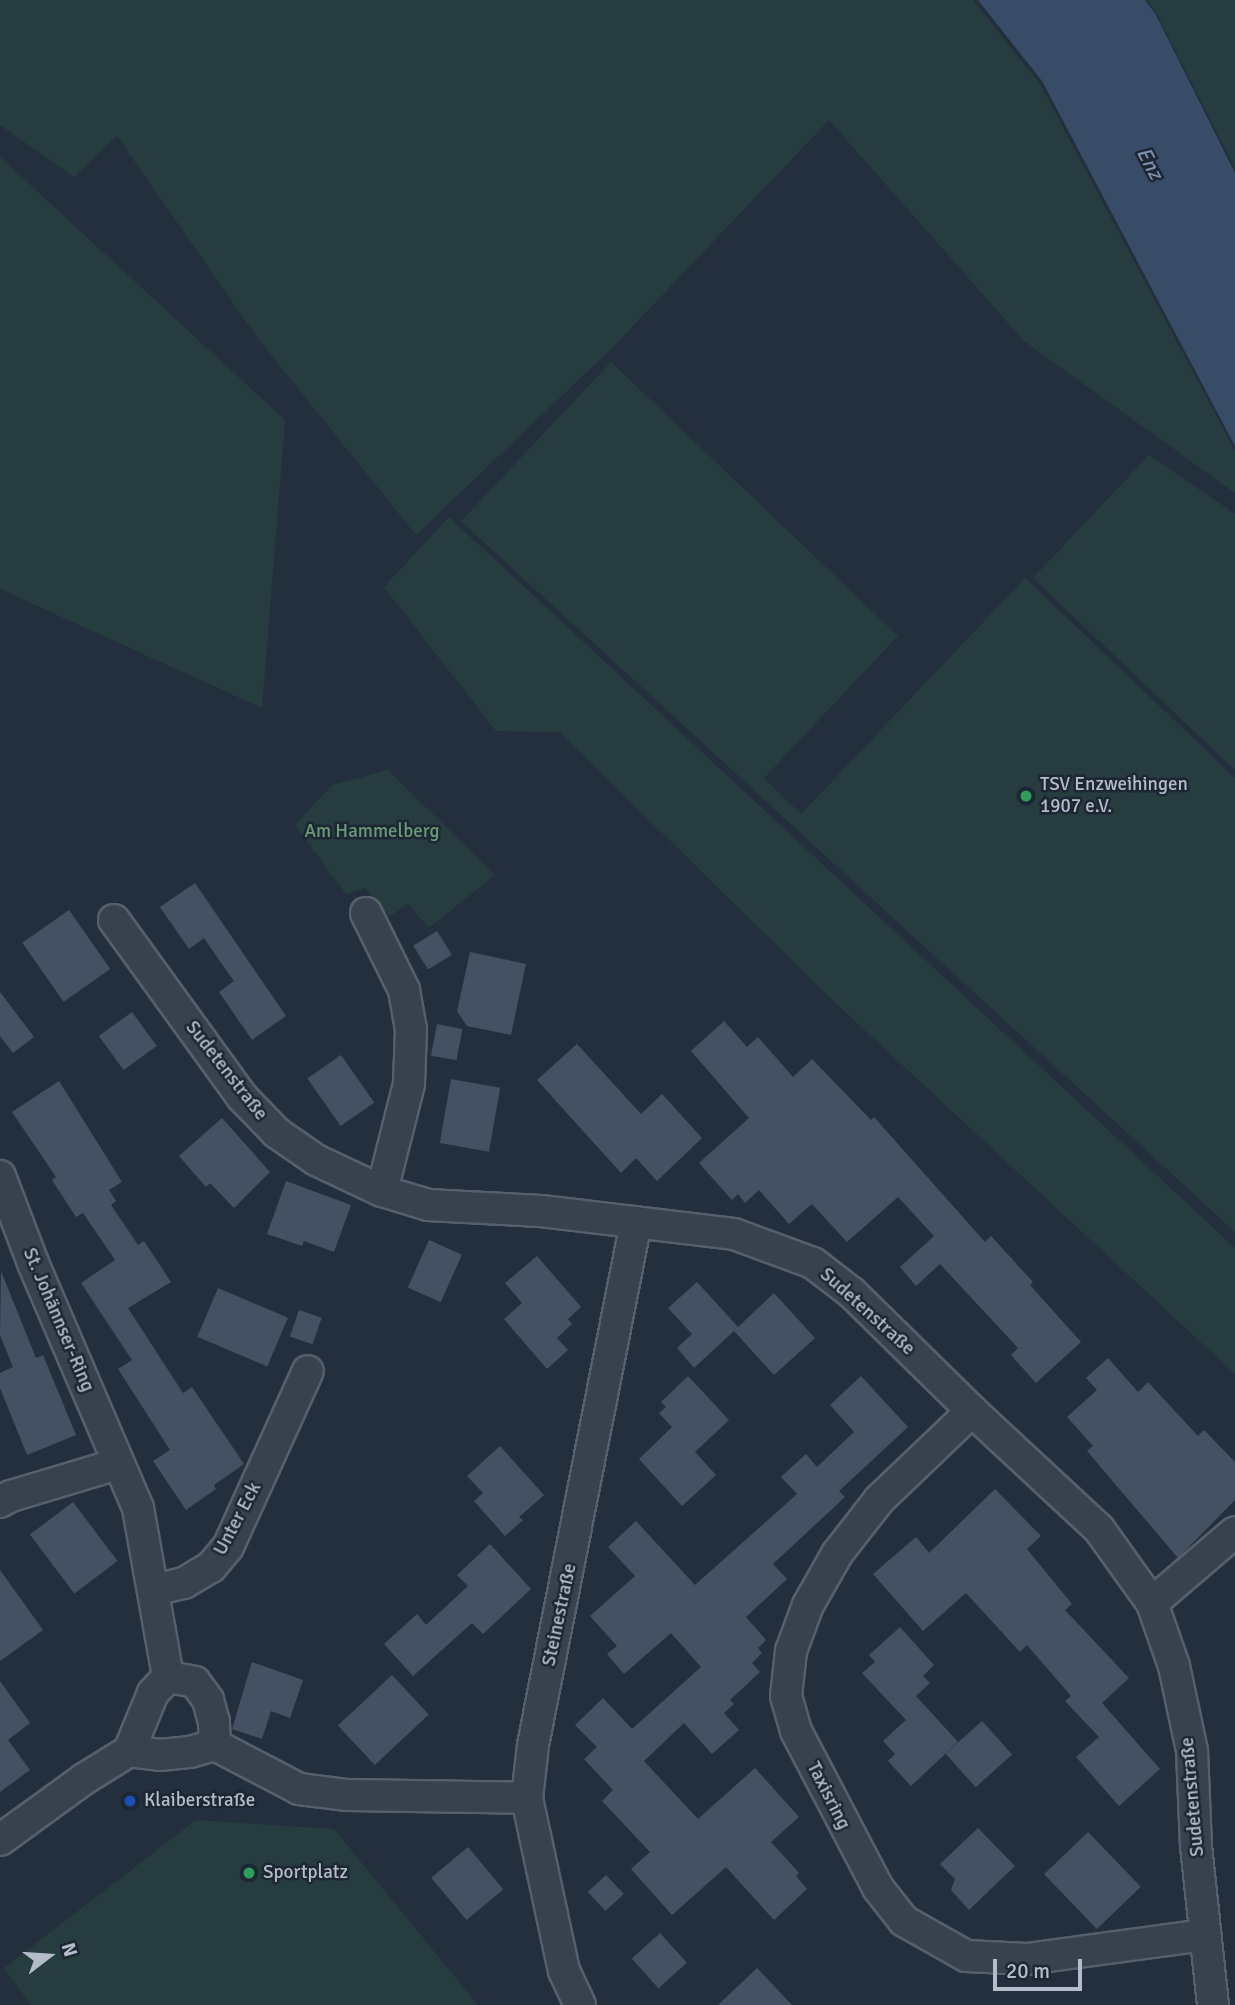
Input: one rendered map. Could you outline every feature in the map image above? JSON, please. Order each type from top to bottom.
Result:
[{"type":"street","points":[[366,913],[404,990],[411,1029],[409,1084],[382,1191]]},
{"type":"street","name":"Sudetenstraße","points":[[114,920],[242,1097],[276,1133],[316,1160],[382,1191],[428,1205],[541,1211],[734,1234],[813,1263],[852,1293],[972,1411],[1099,1529],[1152,1603],[1174,1666],[1192,1752],[1205,1935],[1213,2005]]},
{"type":"street","name":"St. Johännser-Ring","points":[[0,1176],[138,1508],[155,1590]]},
{"type":"street","name":"Steinestraße","points":[[580,2005],[565,1971],[527,1798],[533,1745],[636,1222]]},
{"type":"street","name":"Unter Eck","points":[[155,1590],[184,1583],[211,1567],[228,1547],[308,1371]]},
{"type":"street","name":"Taxisring","points":[[972,1411],[878,1500],[837,1554],[808,1605],[790,1651],[786,1696],[796,1731],[878,1888],[904,1921],[966,1956],[1027,1959],[1205,1935]]},
{"type":"street","points":[[0,1502],[11,1496],[118,1464]]},
{"type":"street","points":[[1152,1603],[1235,1532]]},
{"type":"street","points":[[155,1590],[168,1677]]},
{"type":"street","points":[[168,1677],[195,1682],[208,1700],[215,1723],[215,1745]]},
{"type":"street","points":[[0,1840],[84,1779],[129,1751],[153,1693],[168,1677]]},
{"type":"street","points":[[129,1751],[160,1755],[190,1752],[215,1745],[299,1789],[346,1795],[527,1798]]},
{"type":"green space","points":[[0,0],[973,0],[1040,84],[1235,451],[1235,493],[1024,341],[829,120],[611,349],[416,535],[259,340],[117,136],[74,177],[0,125]]},
{"type":"green space","points":[[1147,0],[1235,0],[1235,169],[1157,14]]},
{"type":"green space","points":[[0,157],[285,420],[262,708],[0,589]]},
{"type":"green space","name":"TSV Enzweihingen 1907 e.V.","points":[[611,362],[898,636],[764,778],[801,814],[1025,578],[1235,778],[1235,1232],[461,521]]},
{"type":"green space","points":[[1149,455],[1235,514],[1235,770],[1033,578]]},
{"type":"green space","points":[[449,517],[1235,1248],[1235,1374],[842,1009],[559,732],[496,731],[384,587]]},
{"type":"green space","name":"Am Hammelberg","points":[[388,770],[495,875],[429,928],[408,904],[390,916],[365,888],[346,894],[295,825],[332,785]]},
{"type":"green space","name":"Sportplatz","points":[[196,1820],[334,1829],[478,2005],[31,2005],[4,1968]]},
{"type":"water","name":"Enz","points":[[978,0],[1145,0],[1156,15],[1235,173],[1235,446],[1042,81]]},
{"type":"building","points":[[195,883],[286,1016],[252,1040],[219,992],[234,981],[204,938],[189,949],[160,907]]},
{"type":"building","points":[[69,910],[110,969],[64,1002],[22,943]]},
{"type":"building","points":[[437,931],[452,955],[428,970],[413,946]]},
{"type":"building","points":[[470,952],[526,964],[511,1035],[467,1026],[457,1011]]},
{"type":"building","points":[[0,992],[34,1037],[13,1053],[0,1036]]},
{"type":"building","points":[[132,1012],[157,1046],[124,1070],[99,1036]]},
{"type":"building","points":[[724,1021],[747,1047],[758,1037],[793,1077],[812,1059],[871,1120],[874,1117],[985,1242],[991,1236],[1033,1282],[1030,1285],[1081,1342],[1036,1383],[1011,1355],[1018,1348],[940,1264],[916,1286],[900,1267],[934,1236],[898,1197],[847,1242],[812,1204],[789,1224],[759,1190],[745,1203],[738,1194],[732,1200],[699,1163],[749,1118],[691,1051]]},
{"type":"building","points":[[437,1024],[463,1029],[456,1060],[431,1055]]},
{"type":"building","points":[[577,1044],[641,1114],[662,1094],[702,1138],[657,1181],[636,1158],[621,1173],[537,1080]]},
{"type":"building","points":[[341,1055],[374,1103],[341,1126],[307,1079]]},
{"type":"building","points":[[451,1079],[500,1088],[489,1152],[440,1143]]},
{"type":"building","points":[[59,1081],[122,1182],[109,1190],[116,1201],[111,1205],[138,1245],[144,1241],[171,1282],[128,1308],[183,1393],[192,1387],[244,1464],[214,1485],[216,1489],[186,1510],[153,1461],[170,1450],[118,1369],[132,1360],[81,1283],[115,1260],[83,1213],[76,1217],[52,1180],[56,1177],[12,1112]]},
{"type":"building","points":[[222,1118],[270,1172],[234,1208],[210,1183],[206,1187],[179,1156]]},
{"type":"building","points":[[286,1181],[351,1205],[334,1252],[304,1241],[302,1246],[267,1234]]},
{"type":"building","points":[[429,1240],[462,1255],[441,1302],[408,1288]]},
{"type":"building","points":[[537,1256],[581,1307],[568,1319],[572,1324],[557,1338],[568,1350],[547,1369],[504,1319],[522,1303],[505,1283]]},
{"type":"building","points":[[1,1271],[36,1358],[43,1355],[76,1435],[27,1455],[0,1388],[0,1373],[13,1367],[0,1335]]},
{"type":"building","points":[[697,1282],[738,1327],[774,1293],[815,1338],[774,1375],[734,1331],[694,1368],[677,1348],[692,1334],[668,1308]]},
{"type":"building","points":[[218,1288],[288,1318],[267,1366],[197,1337]]},
{"type":"building","points":[[299,1310],[322,1318],[313,1344],[290,1336]]},
{"type":"building","points":[[1108,1358],[1138,1392],[1148,1382],[1198,1436],[1204,1430],[1235,1462],[1235,1500],[1178,1558],[1087,1451],[1093,1446],[1067,1417],[1097,1390],[1086,1378]]},
{"type":"building","points":[[688,1376],[729,1420],[695,1452],[716,1475],[682,1506],[639,1459],[672,1427],[659,1413],[666,1407],[661,1402]]},
{"type":"building","points":[[861,1376],[908,1427],[839,1491],[845,1497],[773,1564],[787,1579],[746,1617],[766,1640],[758,1648],[762,1653],[752,1663],[760,1672],[730,1700],[734,1704],[724,1713],[739,1730],[712,1754],[684,1723],[644,1761],[698,1819],[755,1768],[799,1817],[771,1842],[799,1873],[796,1876],[807,1889],[774,1920],[726,1867],[672,1915],[631,1869],[650,1852],[602,1801],[613,1790],[584,1759],[597,1747],[575,1725],[603,1698],[632,1729],[701,1667],[671,1633],[624,1674],[607,1654],[617,1646],[590,1616],[635,1576],[608,1547],[636,1521],[695,1585],[797,1494],[781,1477],[806,1454],[817,1467],[854,1432],[830,1405]]},
{"type":"building","points":[[500,1446],[544,1495],[519,1517],[523,1520],[505,1536],[474,1501],[483,1493],[467,1476]]},
{"type":"building","points":[[995,1489],[1041,1536],[1027,1549],[1072,1604],[1065,1610],[1129,1678],[1102,1703],[1160,1769],[1119,1806],[1076,1757],[1099,1737],[1065,1701],[1071,1696],[1027,1645],[1020,1652],[966,1593],[923,1631],[873,1574],[916,1537],[929,1553]]},
{"type":"building","points":[[73,1502],[118,1561],[74,1594],[30,1534]]},
{"type":"building","points":[[490,1544],[531,1589],[483,1634],[472,1623],[413,1676],[384,1644],[417,1614],[426,1625],[468,1586],[457,1575]]},
{"type":"building","points":[[0,1570],[43,1630],[0,1661]]},
{"type":"building","points":[[900,1627],[934,1665],[923,1676],[930,1683],[916,1696],[958,1742],[911,1786],[888,1761],[895,1754],[883,1741],[906,1720],[862,1673],[875,1662],[869,1655]]},
{"type":"building","points":[[252,1662],[303,1680],[290,1718],[271,1711],[262,1739],[232,1729]]},
{"type":"building","points":[[392,1675],[429,1714],[375,1765],[338,1725]]},
{"type":"building","points":[[0,1681],[30,1723],[8,1740],[30,1770],[0,1792]]},
{"type":"building","points":[[982,1721],[1012,1754],[976,1787],[946,1754]]},
{"type":"building","points":[[978,1828],[1015,1866],[969,1910],[951,1890],[955,1879],[940,1864]]},
{"type":"building","points":[[1088,1832],[1141,1887],[1097,1929],[1044,1874]]},
{"type":"building","points":[[468,1847],[503,1889],[467,1920],[431,1878]]},
{"type":"building","points":[[606,1875],[624,1894],[605,1911],[588,1892]]},
{"type":"building","points":[[660,1933],[687,1963],[659,1988],[632,1958]]},
{"type":"building","points":[[757,1968],[792,2005],[718,2005]]},
{"type":"place","name":"TSV Enzweihingen 1907 e.V.","points":[[1026,796]]},
{"type":"place","name":"Klaiberstraße","points":[[130,1801]]},
{"type":"place","name":"Sportplatz","points":[[249,1873]]}]
